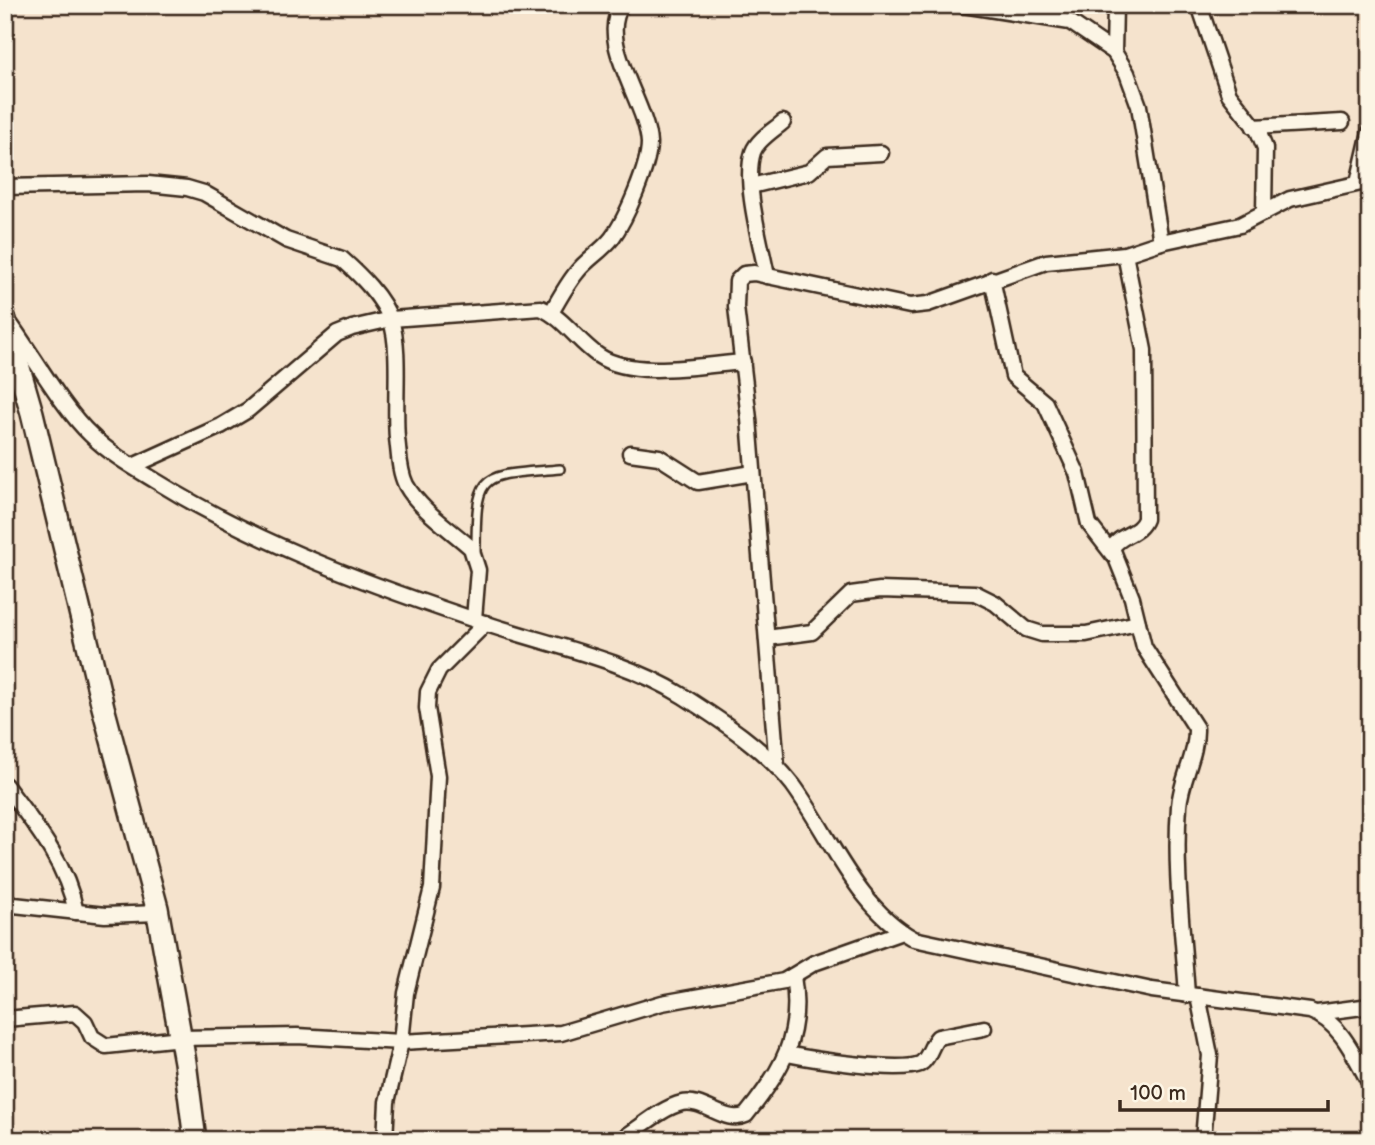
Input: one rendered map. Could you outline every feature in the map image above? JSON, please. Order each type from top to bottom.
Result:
[{"type":"street","points":[[551,313],[575,274],[613,236],[627,211],[648,156],[646,129],[614,32],[616,13],[622,5]]},
{"type":"street","points":[[963,5],[1070,22],[1114,52],[1127,73],[1139,106],[1161,242]]},
{"type":"street","points":[[1114,52],[1115,5]]},
{"type":"street","points":[[1199,5],[1229,94],[1254,127],[1265,148],[1264,214]]},
{"type":"street","points":[[767,276],[751,186],[753,151],[783,122]]},
{"type":"street","points":[[1254,127],[1342,122]]},
{"type":"street","points":[[777,766],[753,472],[736,307],[737,281],[744,274],[767,276],[910,306],[928,303],[1046,262],[1125,254],[1161,242],[1240,225],[1290,199],[1364,182],[1370,132]]},
{"type":"street","points":[[751,186],[808,172],[827,156],[881,153]]},
{"type":"street","points":[[5,187],[148,184],[204,193],[286,240],[342,258],[360,276],[391,319],[394,331],[395,414],[400,467],[406,485],[477,558],[480,621],[439,670],[428,692],[427,708],[438,776],[432,888],[410,976],[401,1042],[387,1102],[385,1140]]},
{"type":"street","points":[[1113,555],[1115,542],[1138,530],[1145,519],[1144,350],[1125,254]]},
{"type":"street","points":[[992,279],[1013,376],[1045,403],[1077,472],[1089,524],[1113,555],[1128,587],[1144,647],[1196,728],[1192,760],[1180,802],[1177,846],[1193,995],[1210,1055],[1203,1140]]},
{"type":"street","points":[[133,467],[221,426],[248,410],[337,334],[391,319],[465,316],[529,308],[551,313],[597,355],[624,368],[743,362]]},
{"type":"street","points":[[5,318],[89,434],[133,467],[192,503],[246,531],[480,621],[656,682],[682,696],[777,766],[828,836],[871,905],[901,932],[914,939],[1152,990],[1317,1013],[1370,1006]]},
{"type":"street","points":[[5,318],[32,413],[158,913],[181,1038],[195,1140]]},
{"type":"street","points":[[630,453],[659,457],[698,482],[753,472]]},
{"type":"street","points":[[766,638],[812,632],[851,594],[880,590],[975,593],[995,603],[1026,629],[1042,634],[1086,634],[1138,623]]},
{"type":"street","points":[[5,785],[44,836],[66,876],[76,912]]},
{"type":"street","points":[[5,904],[105,915],[158,913]]},
{"type":"street","points":[[5,1020],[75,1013],[85,1022],[92,1037],[106,1046],[181,1038],[297,1036],[401,1042],[561,1033],[662,1003],[755,988],[793,976],[814,963],[901,932]]},
{"type":"street","points":[[620,1140],[682,1103],[695,1103],[731,1117],[746,1115],[770,1086],[787,1054],[798,1003],[793,976]]},
{"type":"street","points":[[1317,1013],[1340,1033],[1370,1084]]},
{"type":"street","points":[[787,1054],[827,1062],[910,1066],[925,1060],[938,1037],[984,1028]]},
{"type":"lane","points":[[477,558],[476,506],[478,494],[486,480],[503,474],[560,469]]}]
